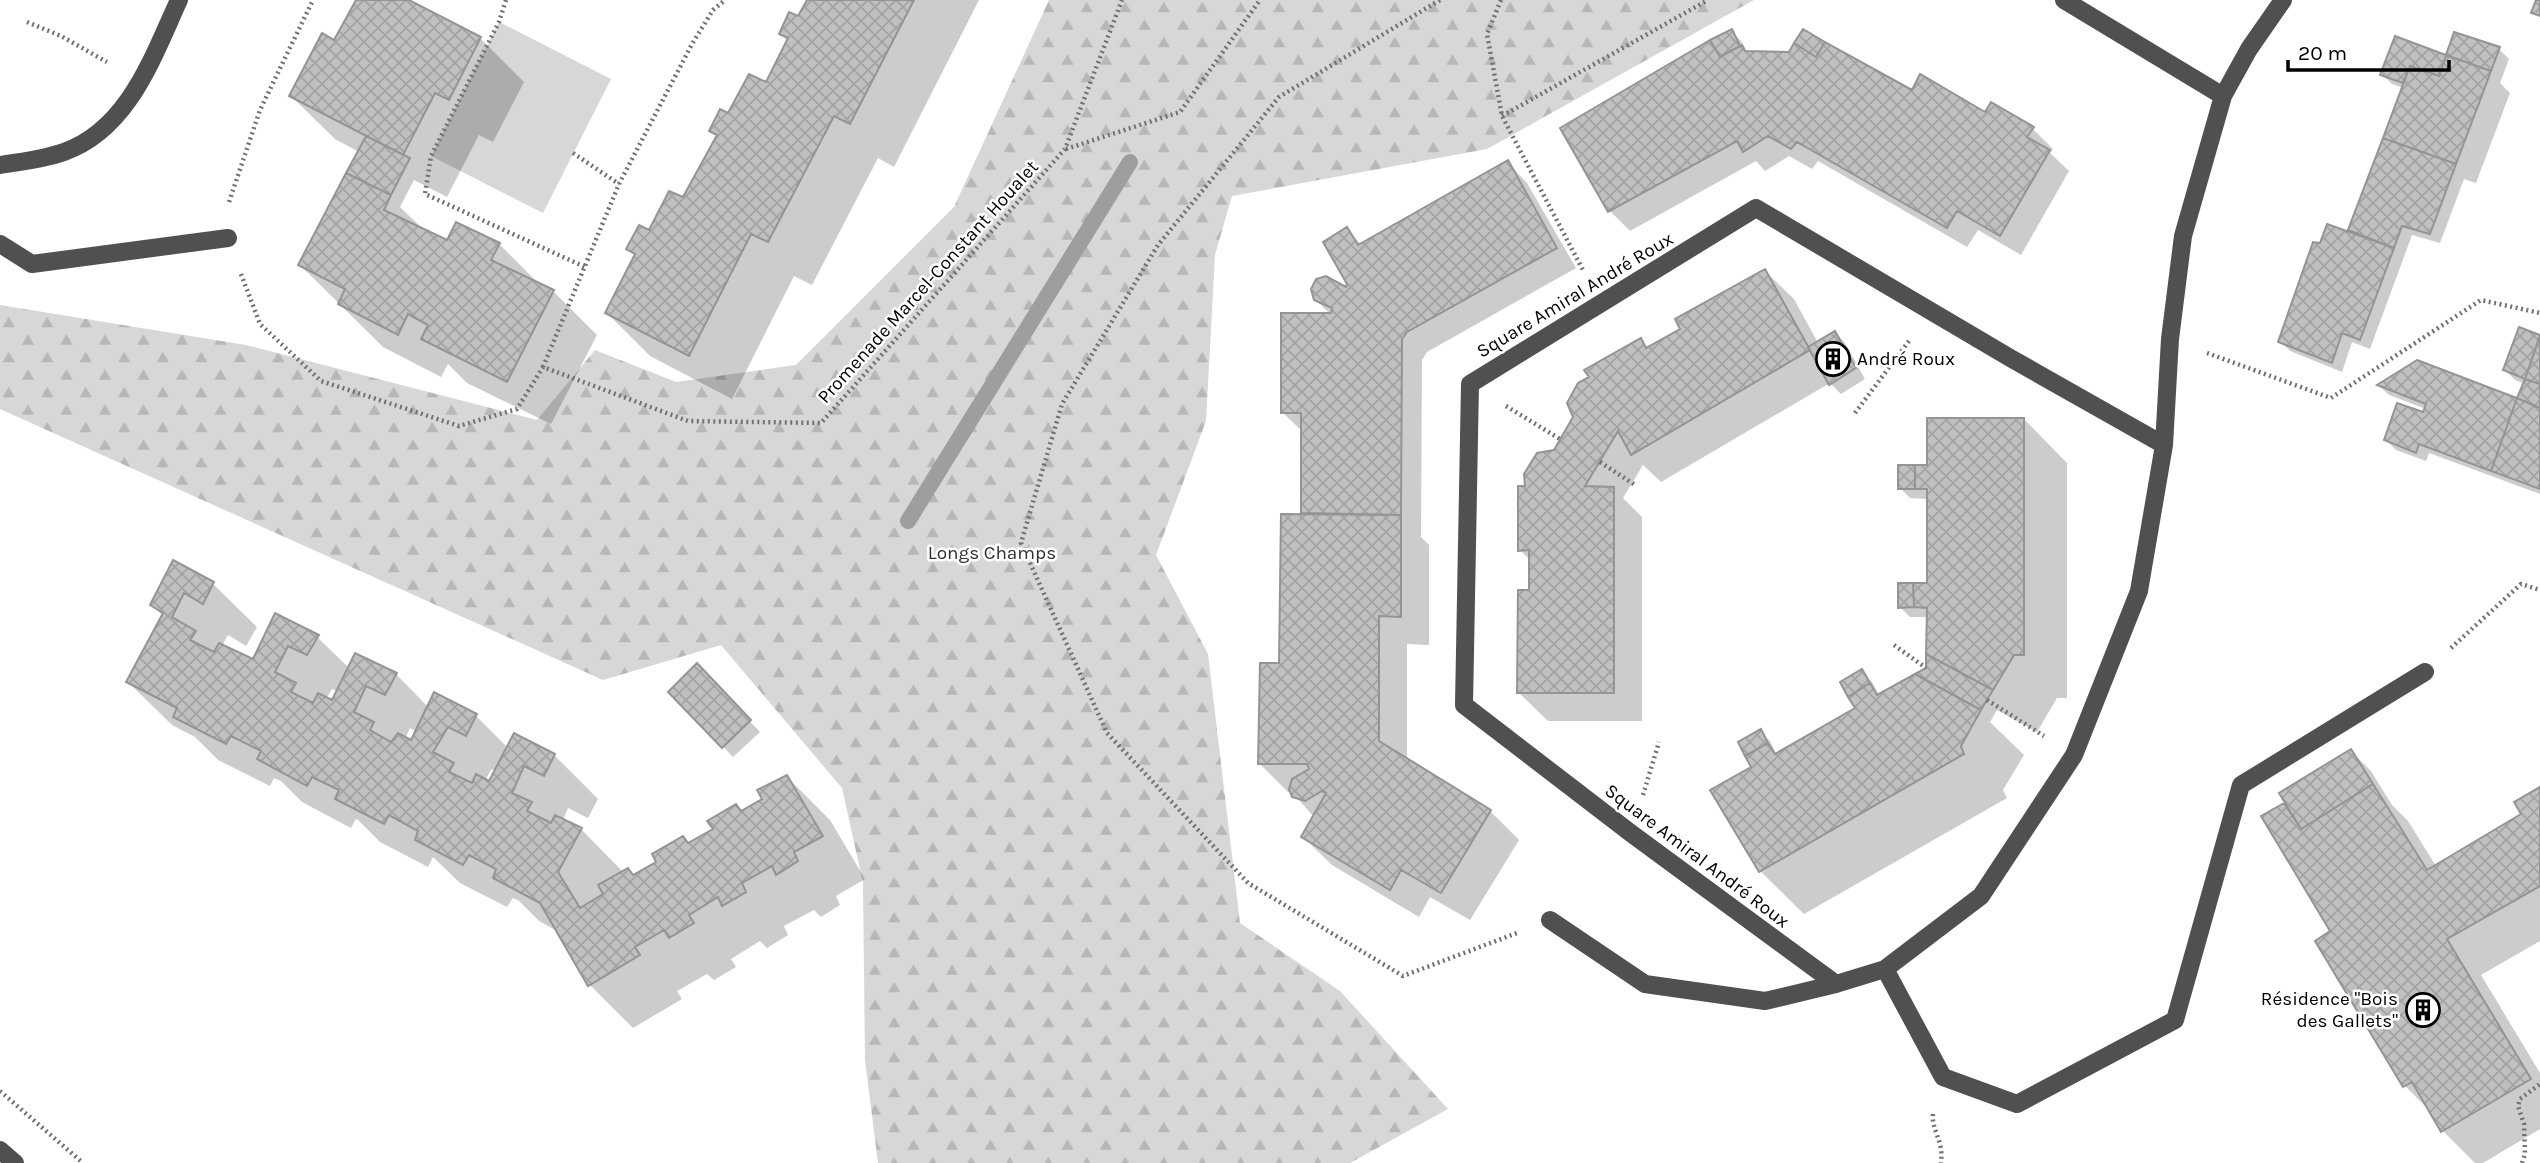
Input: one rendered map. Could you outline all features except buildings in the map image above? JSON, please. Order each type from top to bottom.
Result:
[{"type":"street","points":[[0,165],[66,151],[107,124],[122,110],[143,77],[179,0]]},
{"type":"street","points":[[2064,0],[2223,96]]},
{"type":"street","points":[[1550,920],[1645,984],[1765,1001],[1885,969],[1981,896],[2074,755],[2138,591],[2164,445],[2170,340],[2183,236],[2223,96],[2249,49],[2283,0]]},
{"type":"street","name":"Square Amiral André Roux","points":[[1836,984],[1632,834],[1464,705],[1470,384],[1756,208],[2164,445]]},
{"type":"street","points":[[0,244],[32,264],[228,237]]},
{"type":"street","points":[[1885,969],[1943,1077],[2017,1104],[2175,1020],[2241,785],[2425,672]]},
{"type":"street","points":[[0,1150],[15,1163]]},
{"type":"path","points":[[313,0],[260,110],[224,217],[228,237],[260,324],[321,381],[459,426],[517,409],[543,367],[619,184],[692,44],[713,10],[725,0]]},
{"type":"path","points":[[506,0],[499,22],[431,156],[425,194],[585,267]]},
{"type":"path","name":"Promenade Marcel-Constant Houalet","points":[[543,367],[688,421],[821,423],[1065,149],[1122,0]]},
{"type":"path","points":[[1065,149],[1180,112],[1259,0]]},
{"type":"path","points":[[1440,0],[1279,97],[1158,245],[1062,404],[1021,542],[1107,733],[1248,883],[1403,976],[1550,920]]},
{"type":"path","points":[[1501,0],[1487,34],[1502,116],[1601,304]]},
{"type":"path","points":[[1502,116],[1708,0]]},
{"type":"path","points":[[27,22],[61,36],[94,56]]},
{"type":"path","points":[[573,153],[619,184]]},
{"type":"path","points":[[2170,340],[2331,398],[2481,300],[2540,313]]},
{"type":"path","points":[[1855,413],[1931,311]]},
{"type":"path","points":[[1540,427],[1560,439]]},
{"type":"path","points":[[1600,462],[1635,485]]},
{"type":"path","points":[[2425,672],[2521,584],[2540,590]]},
{"type":"path","points":[[1894,645],[1926,668]]},
{"type":"path","points":[[1987,700],[2074,755]]},
{"type":"path","points":[[1632,834],[1659,742]]},
{"type":"path","points":[[1941,1163],[1943,1149],[1932,1119],[1943,1077]]},
{"type":"path","points":[[2522,1163],[2525,1154],[2524,1124],[2518,1106],[2520,1099],[2540,1084]]},
{"type":"path","points":[[0,1091],[83,1163]]},
{"type":"green space","name":"Longs Champs","points":[[1049,0],[1754,0],[1487,149],[1232,196],[1215,255],[1206,421],[1156,555],[1208,654],[1240,923],[1340,991],[1448,1109],[1350,1163],[878,1163],[865,1060],[863,883],[842,788],[721,645],[603,680],[0,409],[0,305],[246,345],[537,420],[595,350],[676,382],[796,365],[954,207]]},
{"type":"green space","points":[[499,22],[611,79],[543,213],[431,156]]},
{"type":"waterway","points":[[908,521],[1130,162]]},
{"type":"place","name":"André Roux","points":[[1833,359]]},
{"type":"place","name":"Résidence \"Bois des Gallets\"","points":[[2423,1010]]}]
